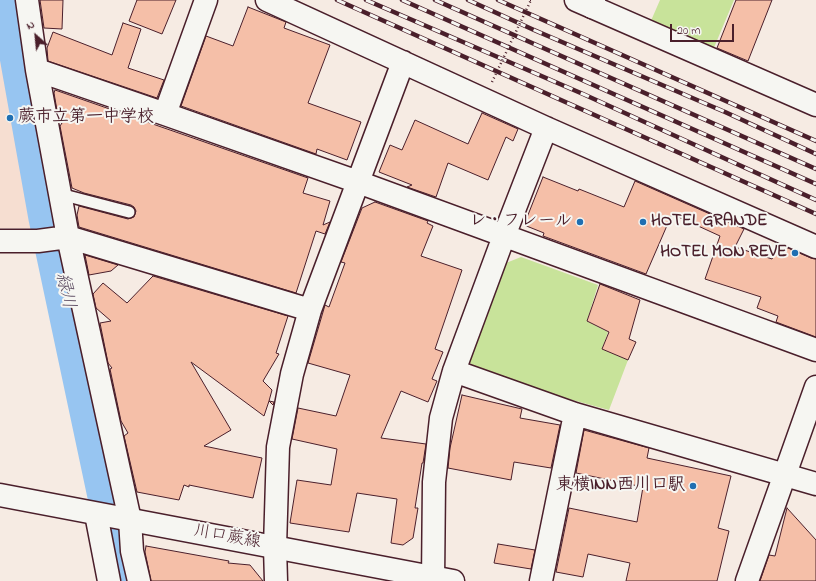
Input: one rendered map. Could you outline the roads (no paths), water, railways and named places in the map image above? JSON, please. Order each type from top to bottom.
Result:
[{"type":"street","points":[[27,0],[37,70],[68,237],[139,581]]},
{"type":"street","points":[[165,114],[206,0]]},
{"type":"street","points":[[267,0],[546,128],[816,247]]},
{"type":"street","points":[[587,2],[816,105]]},
{"type":"street","points":[[276,581],[275,547],[278,447],[292,374],[310,310],[403,62]]},
{"type":"street","points":[[37,70],[358,182],[816,350]]},
{"type":"street","points":[[440,580],[434,482],[441,418],[454,371],[546,128]]},
{"type":"street","points":[[0,241],[38,241],[68,237],[310,310]]},
{"type":"street","points":[[454,371],[574,414],[816,484]]},
{"type":"street","points":[[747,581],[816,387]]},
{"type":"street","points":[[541,581],[574,414]]},
{"type":"street","name":"川口蕨線","points":[[0,495],[440,580]]},
{"type":"street","points":[[99,514],[109,581]]},
{"type":"lane","points":[[60,194],[129,212]]},
{"type":"waterway","name":"緑川","points":[[9,0],[48,218],[125,581]]},
{"type":"railway","points":[[337,0],[816,214]]},
{"type":"railway","points":[[366,0],[583,94],[816,200]]},
{"type":"railway","points":[[402,0],[816,184]]},
{"type":"railway","points":[[435,0],[816,169]]},
{"type":"railway","points":[[468,0],[725,112],[816,154]]},
{"type":"railway","points":[[498,0],[816,141]]},
{"type":"place","name":"蕨市立第一中学校","points":[[10,118]]},
{"type":"place","name":"レ・フレール","points":[[580,222]]},
{"type":"place","name":"HOTEL GRANDE","points":[[643,222]]},
{"type":"place","name":"HOTEL MON REVE","points":[[795,253]]},
{"type":"place","name":"東横INN西川口駅","points":[[693,486]]}]
